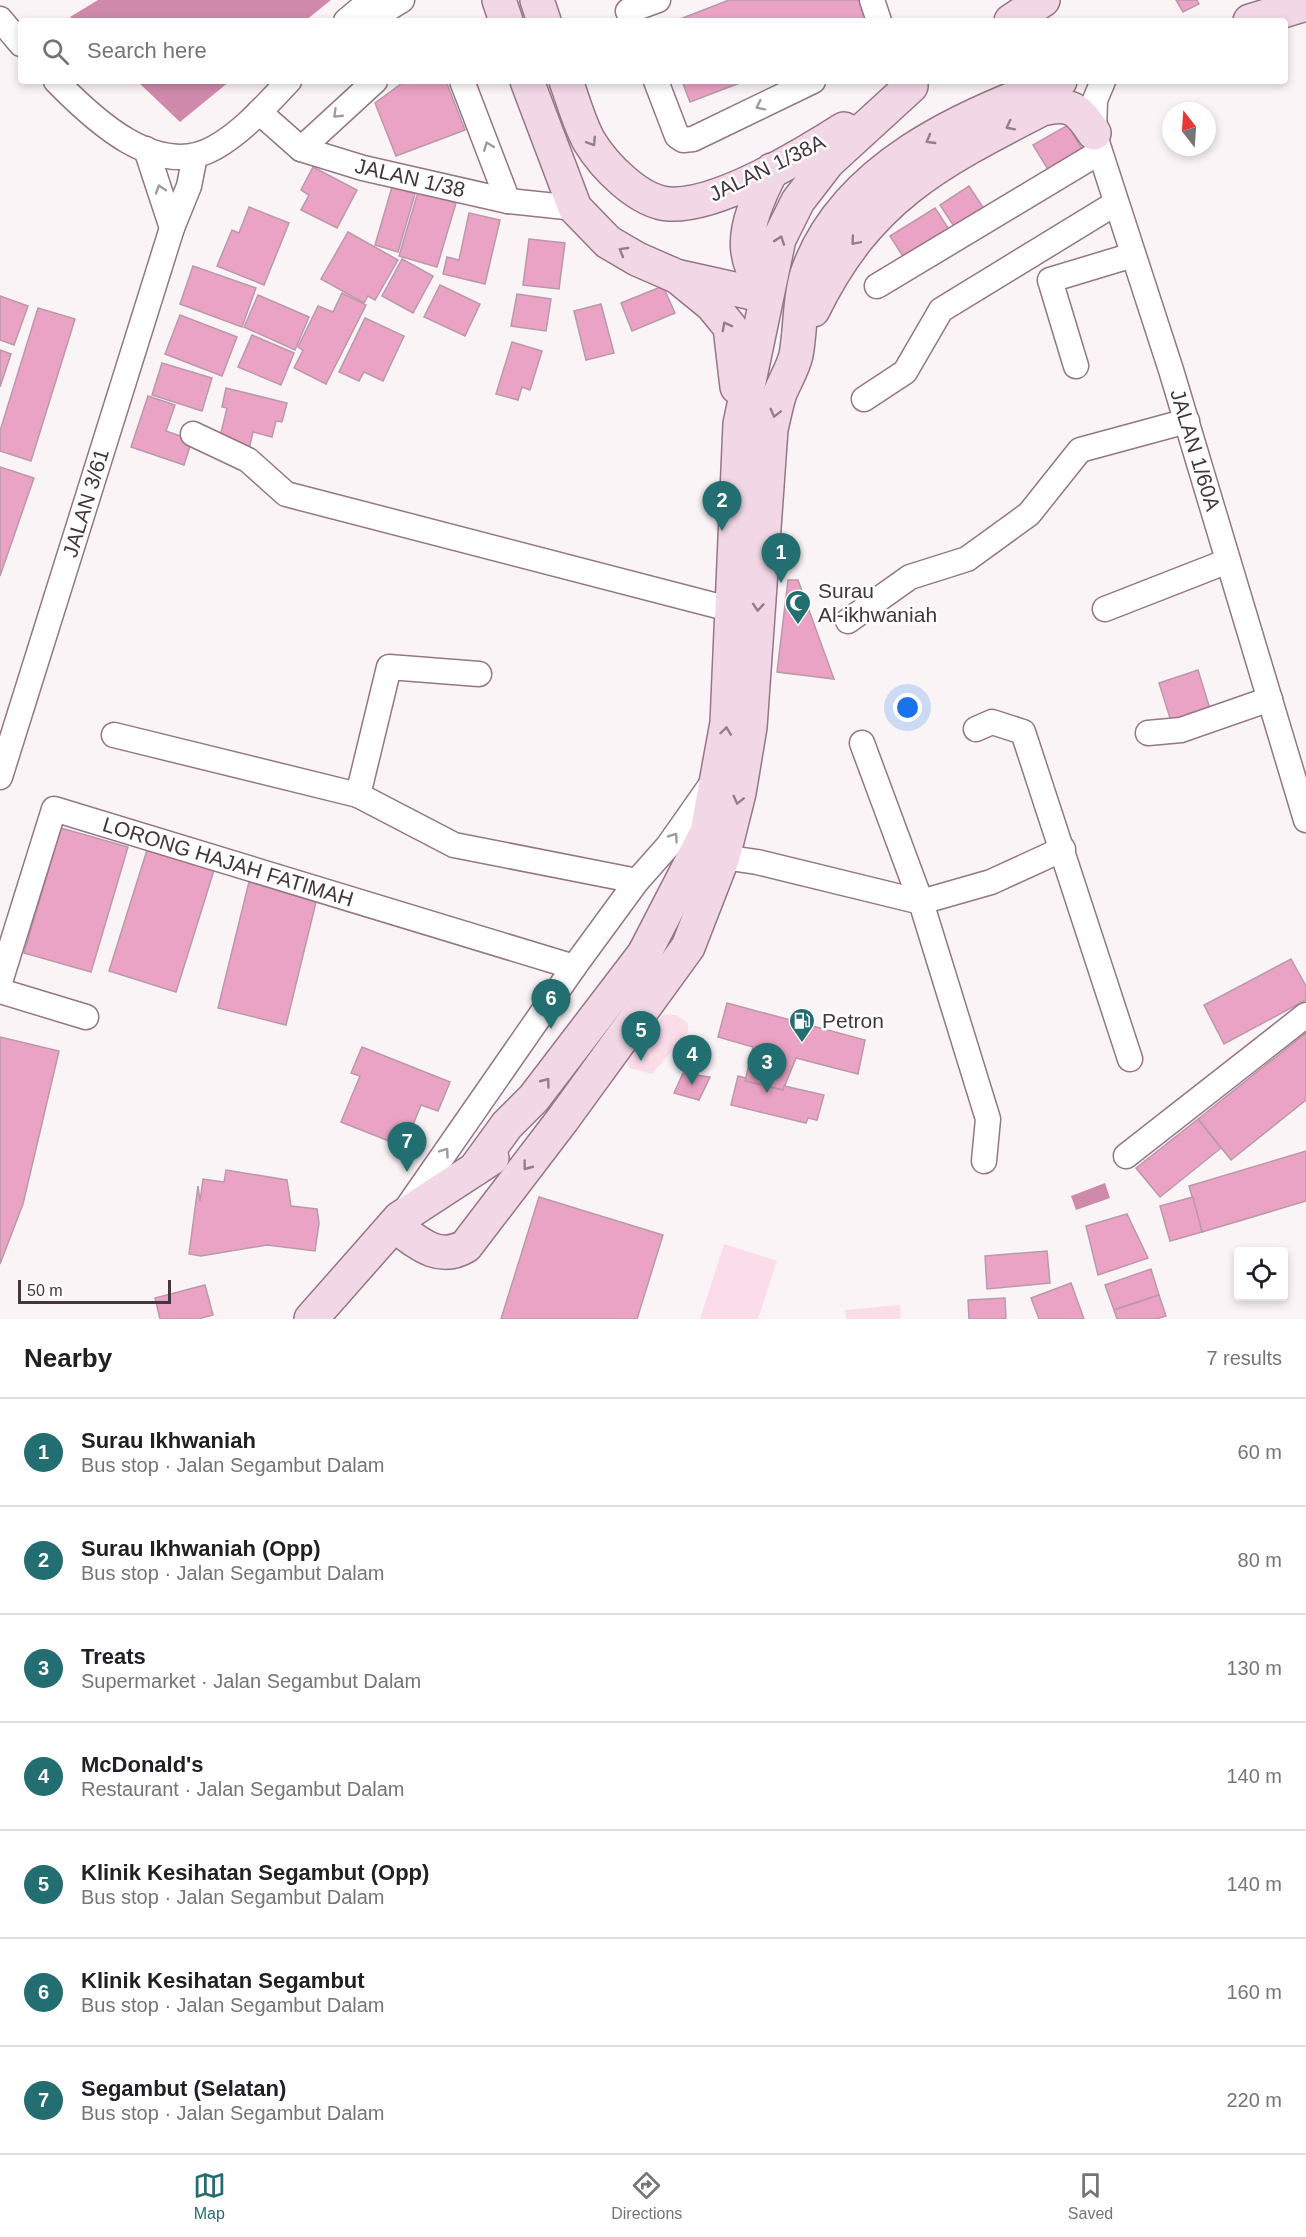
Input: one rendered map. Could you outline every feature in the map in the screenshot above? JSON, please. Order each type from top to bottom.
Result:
[{"type":"street","points":[[350,18],[371,0]]},
{"type":"street","points":[[373,18],[402,0]]},
{"type":"street","points":[[499,0],[505,18]]},
{"type":"street","points":[[537,0],[543,18]]},
{"type":"street","points":[[628,11],[658,0]]},
{"type":"street","points":[[872,0],[878,18]]},
{"type":"street","points":[[1016,18],[1043,0]]},
{"type":"street","points":[[1059,18],[1060,0]]},
{"type":"street","points":[[1260,18],[1306,4]]},
{"type":"street","points":[[0,19],[18,40]]},
{"type":"street","points":[[59,84],[111,129],[146,149],[165,156],[195,156],[213,149],[259,112],[286,84]]},
{"type":"street","points":[[301,149],[372,84]]},
{"type":"street","points":[[463,84],[508,201]]},
{"type":"street","points":[[528,84],[575,208],[608,242],[637,259],[676,276],[765,296],[807,276]]},
{"type":"street","name":"JALAN 1/38A","points":[[567,84],[590,141],[621,179],[646,197],[668,204],[693,202],[714,196],[771,170],[806,152],[916,84]]},
{"type":"street","points":[[657,84],[677,136],[683,140],[693,139],[807,84]]},
{"type":"street","points":[[740,424],[765,296],[779,240],[798,201],[828,162],[916,84]]},
{"type":"street","points":[[795,358],[807,276],[825,235],[846,208],[871,183],[910,151],[969,118],[1053,84]]},
{"type":"street","name":"JALAN 1/60A","points":[[1102,84],[1095,100],[1097,143],[1187,421],[1306,820]]},
{"type":"street","points":[[397,1222],[440,1253],[453,1254],[466,1246],[563,1119],[688,947],[723,857],[740,793],[750,727],[771,429],[780,394],[811,315],[845,252],[872,221],[915,181],[945,159],[1042,110],[1061,106],[1069,107],[1084,119],[1097,143],[877,286]]},
{"type":"street","name":"JALAN 1/38","points":[[259,112],[301,149],[363,168],[508,201],[575,208]]},
{"type":"street","points":[[146,149],[172,228]]},
{"type":"street","name":"JALAN 3/61","points":[[0,777],[172,228],[189,186],[195,156]]},
{"type":"street","points":[[765,296],[751,266],[748,238],[760,192],[771,170]]},
{"type":"street","points":[[864,399],[905,372],[941,310],[1116,202]]},
{"type":"street","points":[[1076,366],[1050,280],[1133,255]]},
{"type":"street","points":[[475,1169],[507,1125],[534,1098],[644,954],[707,832],[727,723],[740,424],[730,327],[712,305],[676,276]]},
{"type":"street","points":[[848,621],[910,577],[967,560],[1029,514],[1080,450],[1187,421]]},
{"type":"street","points":[[193,434],[248,460],[286,494],[733,610]]},
{"type":"street","points":[[1105,609],[1228,561]]},
{"type":"street","points":[[358,795],[389,667],[479,674]]},
{"type":"street","points":[[1148,733],[1181,730],[1270,699]]},
{"type":"street","points":[[976,729],[992,722],[1023,732],[1130,1059]]},
{"type":"street","points":[[114,735],[358,795],[454,845],[637,881]]},
{"type":"street","points":[[862,743],[921,902],[988,1119],[984,1161]]},
{"type":"street","points":[[311,1319],[397,1222],[574,967],[637,881],[668,846],[716,777]]},
{"type":"street","name":"LORONG HAJAH FATIMAH","points":[[0,982],[54,809],[574,967]]},
{"type":"street","points":[[723,857],[757,862],[921,902],[991,882],[1063,849]]},
{"type":"street","points":[[0,991],[86,1017]]},
{"type":"street","points":[[1126,1156],[1306,1015]]},
{"type":"street","points":[[397,1222],[545,1124],[563,1119]]},
{"type":"shaded area","points":[[98,0],[331,0],[309,18],[70,17]]},
{"type":"shaded area","points":[[140,84],[226,84],[180,122]]},
{"type":"shaded area","points":[[664,1014],[676,1015],[688,1023],[688,1032],[652,1074],[630,1068],[626,1060]]},
{"type":"shaded area","points":[[1105,1183],[1110,1198],[1076,1210],[1071,1196]]},
{"type":"shaded area","points":[[724,1244],[777,1261],[758,1319],[700,1319]]},
{"type":"shaded area","points":[[900,1305],[901,1319],[846,1319],[845,1310]]},
{"type":"building","points":[[729,0],[859,0],[866,18],[683,18]]},
{"type":"building","points":[[1176,0],[1197,0],[1199,4],[1183,12]]},
{"type":"building","points":[[401,84],[447,84],[465,130],[396,156],[375,103]]},
{"type":"building","points":[[683,84],[737,84],[690,102]]},
{"type":"building","points":[[1068,125],[1086,156],[1052,176],[1033,145]]},
{"type":"building","points":[[313,167],[357,190],[337,228],[301,210],[309,195],[301,190]]},
{"type":"building","points":[[969,186],[988,215],[959,234],[940,205]]},
{"type":"building","points":[[392,187],[415,194],[398,252],[375,245]]},
{"type":"building","points":[[418,192],[456,203],[437,267],[399,256]]},
{"type":"building","points":[[249,207],[289,223],[264,285],[217,266],[232,230],[239,233]]},
{"type":"building","points":[[935,208],[954,237],[909,266],[890,236]]},
{"type":"building","points":[[469,213],[500,220],[485,284],[443,274],[447,257],[459,260]]},
{"type":"building","points":[[348,232],[398,260],[375,300],[368,296],[364,303],[321,279]]},
{"type":"building","points":[[529,239],[565,243],[559,289],[523,285]]},
{"type":"building","points":[[402,259],[433,276],[413,313],[382,296]]},
{"type":"building","points":[[193,266],[256,288],[242,327],[180,304]]},
{"type":"building","points":[[440,285],[480,304],[465,336],[424,317]]},
{"type":"building","points":[[663,286],[675,313],[632,331],[621,303]]},
{"type":"building","points":[[342,293],[366,305],[326,384],[294,368],[303,350],[298,347],[318,306],[333,312]]},
{"type":"building","points":[[517,294],[551,299],[546,331],[511,326]]},
{"type":"building","points":[[258,295],[309,317],[295,350],[244,327]]},
{"type":"building","points":[[0,296],[28,306],[14,345],[0,340]]},
{"type":"building","points":[[601,304],[614,353],[586,360],[574,311]]},
{"type":"building","points":[[38,308],[75,319],[31,461],[0,451],[0,431]]},
{"type":"building","points":[[180,315],[237,337],[222,376],[165,354]]},
{"type":"building","points":[[365,318],[404,336],[383,381],[364,372],[359,381],[339,372]]},
{"type":"building","points":[[252,335],[294,353],[281,385],[238,367]]},
{"type":"building","points":[[512,342],[542,351],[530,390],[522,387],[518,400],[496,394]]},
{"type":"building","points":[[0,350],[11,354],[0,387]]},
{"type":"building","points":[[162,363],[212,378],[202,411],[152,395]]},
{"type":"building","points":[[226,388],[287,403],[282,422],[276,421],[272,437],[253,432],[249,449],[219,441],[227,408],[222,407]]},
{"type":"building","points":[[148,396],[175,405],[166,431],[192,440],[184,465],[131,447]]},
{"type":"building","points":[[0,467],[34,478],[0,576]]},
{"type":"building","name":"Surau Al-ikhwaniah","points":[[788,580],[798,580],[834,679],[777,672]]},
{"type":"building","points":[[1198,670],[1210,709],[1171,721],[1159,683]]},
{"type":"building","points":[[61,828],[128,847],[91,972],[24,953]]},
{"type":"building","points":[[148,847],[215,867],[176,992],[109,971]]},
{"type":"building","points":[[249,882],[317,898],[286,1025],[218,1008]]},
{"type":"building","points":[[1291,959],[1306,986],[1306,1000],[1224,1044],[1204,1005]]},
{"type":"building","name":"Petron","points":[[727,1003],[865,1040],[858,1074],[796,1058],[783,1090],[745,1081],[753,1047],[718,1037]]},
{"type":"building","points":[[1306,1033],[1306,1100],[1231,1160],[1198,1119]]},
{"type":"building","points":[[0,1037],[59,1051],[23,1204],[0,1264]]},
{"type":"building","points":[[362,1047],[450,1082],[438,1111],[421,1105],[404,1147],[341,1122],[360,1076],[351,1073]]},
{"type":"building","points":[[683,1073],[710,1077],[699,1100],[674,1093]]},
{"type":"building","points":[[738,1076],[746,1078],[745,1081],[783,1090],[784,1086],[824,1095],[817,1120],[808,1118],[806,1123],[731,1105]]},
{"type":"building","points":[[1198,1119],[1221,1148],[1160,1197],[1136,1168]]},
{"type":"building","points":[[1306,1151],[1306,1201],[1202,1232],[1189,1186]]},
{"type":"building","points":[[226,1170],[287,1180],[291,1206],[317,1209],[319,1223],[315,1251],[267,1245],[201,1256],[189,1254],[198,1186],[200,1201],[203,1179],[224,1182]]},
{"type":"building","points":[[539,1197],[663,1235],[637,1319],[501,1319]]},
{"type":"building","points":[[1193,1197],[1202,1232],[1170,1241],[1160,1206]]},
{"type":"building","points":[[1127,1214],[1148,1258],[1098,1275],[1086,1226]]},
{"type":"building","points":[[1047,1251],[1050,1283],[987,1289],[985,1256]]},
{"type":"building","points":[[1151,1269],[1159,1295],[1114,1310],[1105,1285]]},
{"type":"building","points":[[1071,1283],[1084,1319],[1039,1319],[1031,1298]]},
{"type":"building","points":[[205,1285],[213,1315],[198,1319],[160,1319],[155,1298]]},
{"type":"building","points":[[1159,1295],[1166,1316],[1156,1319],[1117,1319],[1114,1310]]},
{"type":"building","points":[[1005,1298],[1006,1319],[969,1319],[968,1300]]},
{"type":"place","name":"Surau Ikhwaniah (Opp)","points":[[722,531]]},
{"type":"place","name":"Surau Ikhwaniah","points":[[781,583]]},
{"type":"place","name":"Surau Al-ikhwaniah","points":[[798,626]]},
{"type":"place","name":"Klinik Kesihatan Segambut","points":[[551,1029]]},
{"type":"place","name":"Petron","points":[[802,1044]]},
{"type":"place","name":"Klinik Kesihatan Segambut (Opp)","points":[[641,1061]]},
{"type":"place","name":"McDonald's","points":[[692,1085]]},
{"type":"place","name":"Treats","points":[[767,1093]]},
{"type":"place","name":"Segambut (Selatan)","points":[[407,1172]]}]
